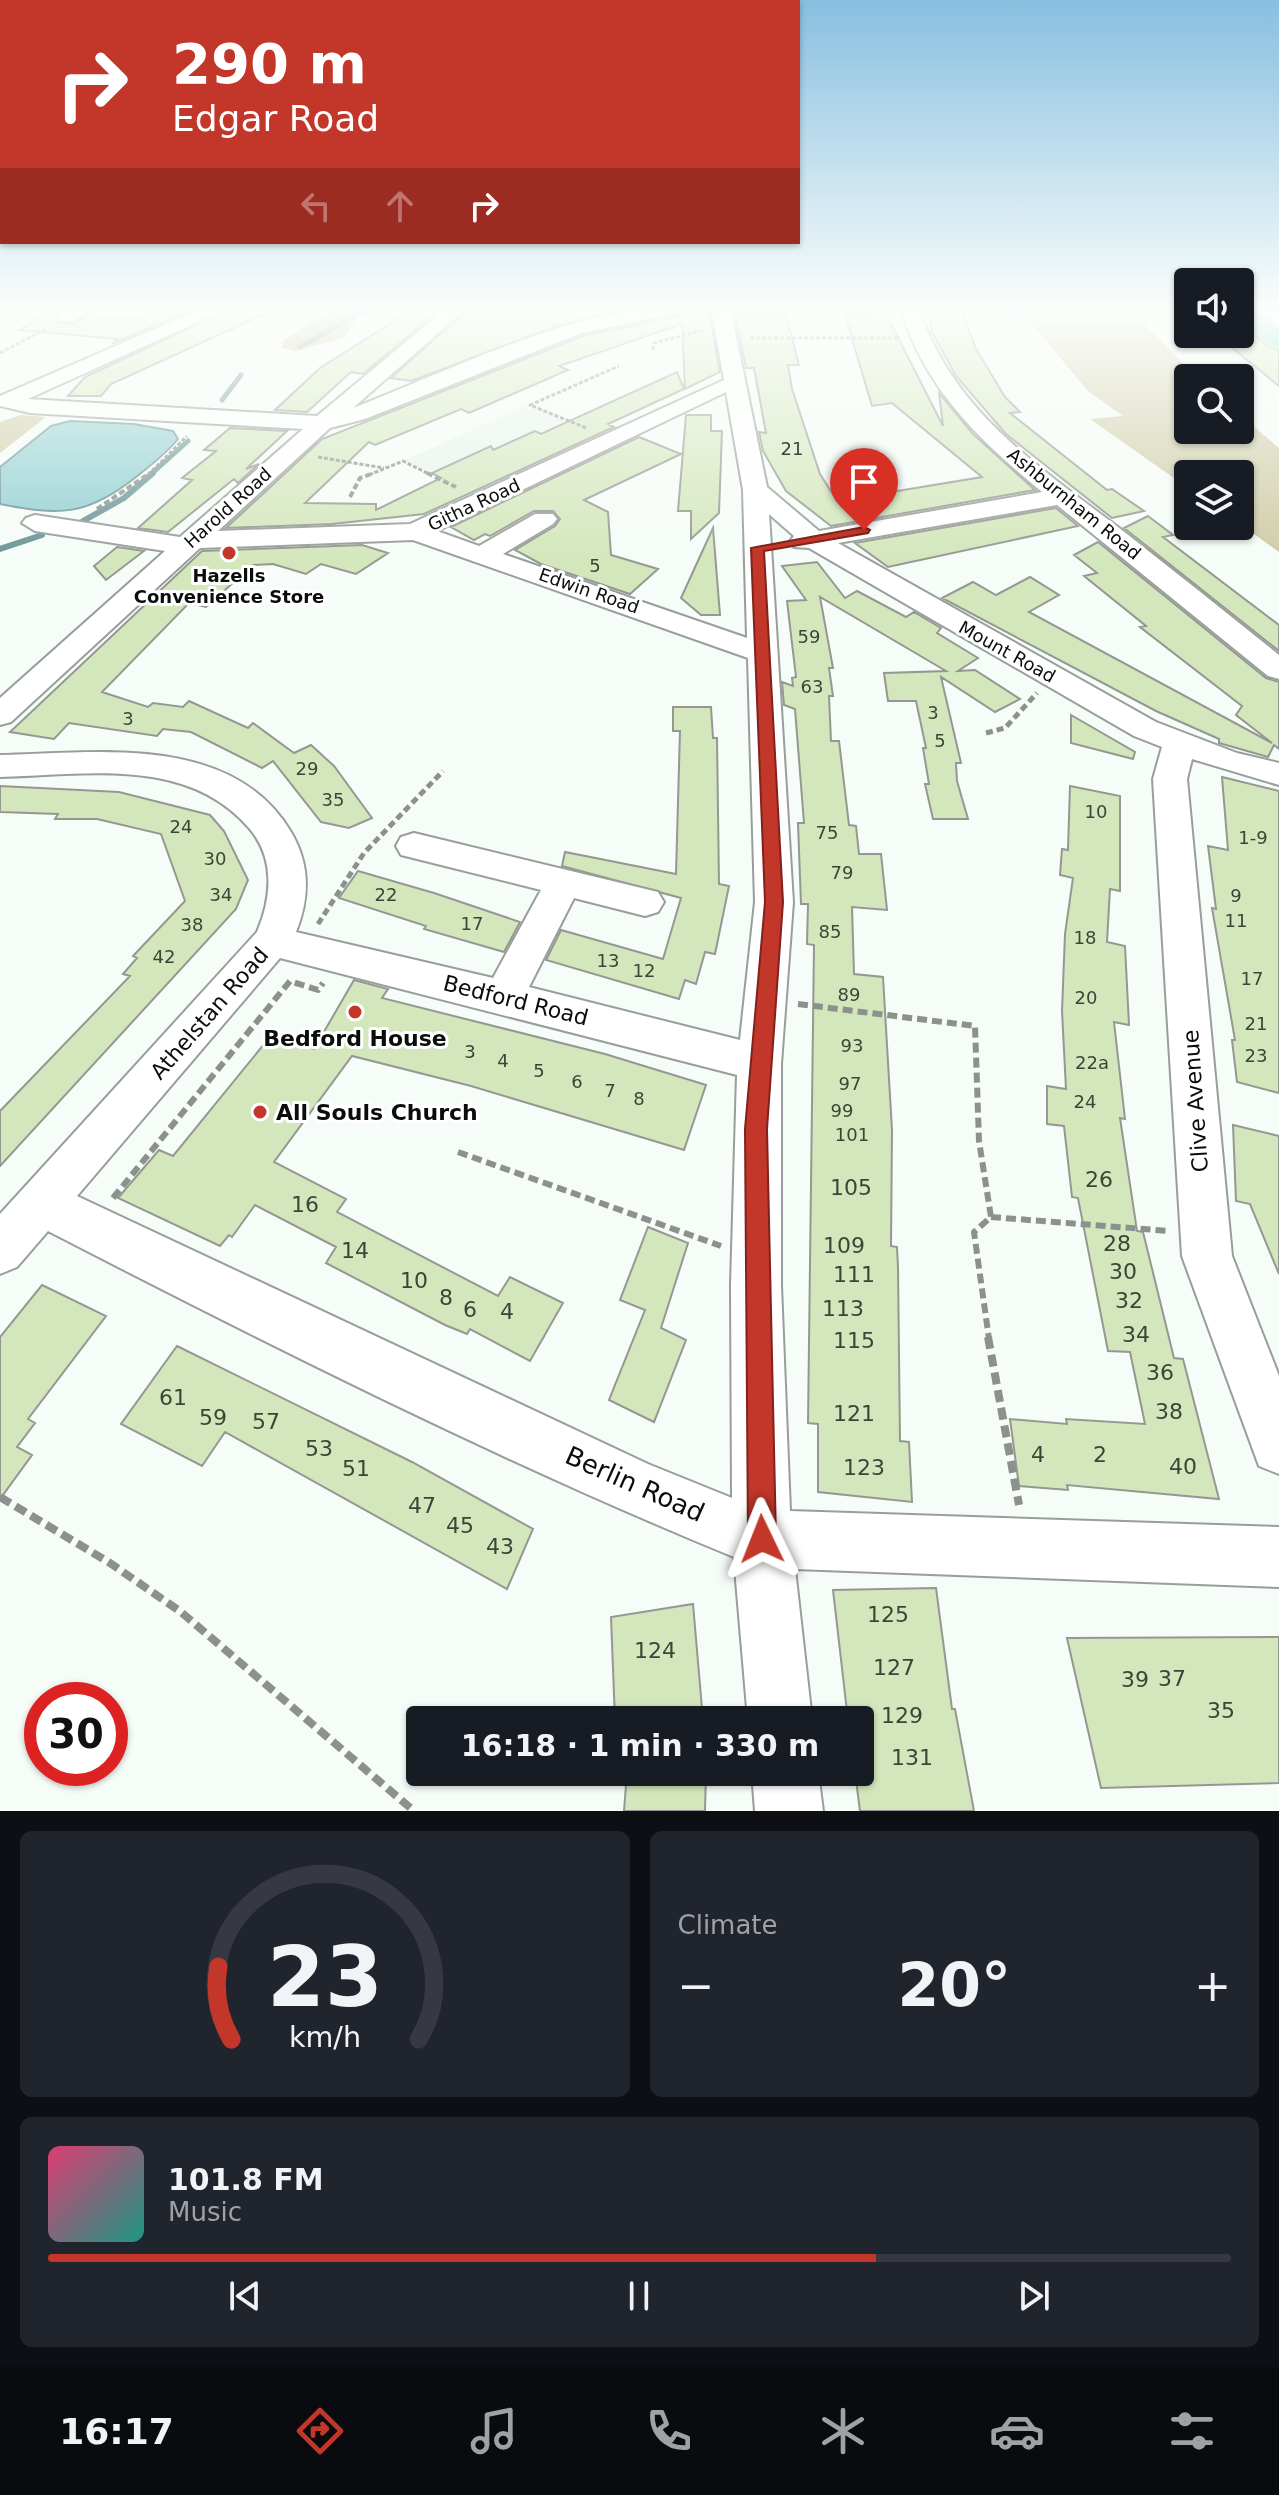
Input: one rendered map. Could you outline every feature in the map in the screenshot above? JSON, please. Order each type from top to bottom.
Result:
[{"type":"street","points":[[32,391],[6,401],[30,406],[322,423],[357,414],[418,391]]},
{"type":"street","name":"Harold Road","points":[[0,715],[360,391]]},
{"type":"street","name":"Githa Road","points":[[35,523],[189,543],[415,532],[712,391]]},
{"type":"street","points":[[736,391],[755,490],[774,902],[759,1064],[756,1272],[762,1539],[779,1706]]},
{"type":"street","name":"Ashburnham Road","points":[[952,391],[977,421],[1064,496],[1279,670]]},
{"type":"street","name":"Mount Road","points":[[755,490],[813,539],[1052,677],[1179,744],[1279,774]]},
{"type":"street","points":[[757,548],[1064,496]]},
{"type":"street","points":[[482,555],[544,519]]},
{"type":"street","name":"Edwin Road","points":[[415,532],[761,653]]},
{"type":"street","name":"Clive Avenue","points":[[1179,744],[1170,779],[1207,1256],[1279,1446]]},
{"type":"street","name":"Athelstan Road","points":[[0,766],[127,762],[168,765],[208,778],[238,793],[258,811],[277,838],[288,870],[287,910],[272,941],[0,1250]]},
{"type":"street","points":[[414,846],[645,902]]},
{"type":"street","points":[[504,996],[564,882]]},
{"type":"street","name":"Bedford Road","points":[[272,941],[700,1045],[759,1064]]},
{"type":"street","name":"Berlin Road","points":[[42,1203],[213,1289],[633,1487],[762,1539],[1279,1557]]},
{"type":"street","points":[[786,1786],[789,1811]]},
{"type":"path","points":[[563,391],[530,405],[587,429]]},
{"type":"path","points":[[68,526],[126,491],[180,447],[185,437],[216,417]]},
{"type":"path","points":[[317,456],[385,468]]},
{"type":"path","points":[[350,497],[360,478],[403,461],[458,489]]},
{"type":"path","points":[[986,733],[1005,728],[1052,677]]},
{"type":"path","points":[[320,922],[364,853],[443,771]]},
{"type":"path","points":[[113,1197],[290,981],[318,990],[327,977]]},
{"type":"path","points":[[800,1004],[975,1026],[979,1141],[991,1217]]},
{"type":"path","points":[[458,1152],[721,1247]]},
{"type":"path","points":[[1018,1498],[990,1349],[974,1232],[991,1217],[1170,1231]]},
{"type":"path","points":[[0,1497],[148,1587],[269,1684],[327,1738],[414,1811]]},
{"type":"shaded area","points":[[1088,391],[1174,391],[1174,444],[1254,444],[1254,427],[1279,448],[1279,552],[1254,534],[1254,460],[1174,460],[1174,478],[1090,419],[1123,416]]},
{"type":"shaded area","points":[[527,405],[600,435],[475,494],[405,460]]},
{"type":"shaded area","points":[[21,415],[46,417],[0,453],[0,422]]},
{"type":"water","points":[[70,421],[134,424],[173,431],[178,439],[119,490],[87,506],[56,511],[0,504],[0,467],[51,426]]},
{"type":"building","points":[[73,391],[106,391],[101,396],[68,396]]},
{"type":"building","points":[[296,391],[331,391],[307,412],[275,410]]},
{"type":"building","points":[[445,391],[521,391],[469,413],[461,409],[375,445],[369,442],[305,503],[376,504],[376,510],[441,478],[432,473],[491,446],[493,450],[535,431],[541,434],[636,391],[681,391],[608,424],[614,427],[424,514],[332,524],[226,528],[322,439]]},
{"type":"building","points":[[758,391],[792,391],[820,474],[837,501],[982,477],[892,403],[872,406],[867,391],[925,391],[943,426],[939,393],[973,434],[1035,490],[831,526],[786,491],[763,451],[759,432],[766,433]]},
{"type":"building","points":[[969,391],[1001,391],[1020,412],[1010,413],[1107,490],[1112,489],[1144,511],[1112,518],[1006,434]]},
{"type":"building","points":[[686,415],[711,415],[711,431],[722,431],[719,513],[691,539],[691,511],[678,511]]},
{"type":"building","points":[[230,428],[287,431],[246,469],[259,464],[238,483],[234,479],[168,532],[138,528],[192,480],[182,478],[216,451],[204,450]]},
{"type":"building","points":[[639,437],[681,454],[584,500],[608,512],[611,555],[658,569],[630,594],[541,564],[515,550],[555,526],[560,519],[553,511],[534,511],[490,536],[485,534],[474,540],[451,527]]},
{"type":"building","points":[[1056,508],[1078,526],[888,567],[855,543]]},
{"type":"building","points":[[1148,516],[1173,535],[1163,537],[1279,625],[1279,651],[1124,528]]},
{"type":"building","points":[[713,528],[720,615],[701,615],[681,598]]},
{"type":"building","points":[[1098,542],[1266,678],[1279,682],[1279,749],[1274,745],[1268,757],[1219,743],[1219,739],[1156,711],[942,598],[973,582],[996,595],[1030,577],[1059,595],[1029,612],[1272,743],[1236,715],[1242,706],[1140,627],[1146,626],[1084,576],[1097,573],[1074,555]]},
{"type":"building","points":[[362,545],[388,553],[356,574],[321,564],[306,574],[273,564],[253,565],[206,607],[189,603],[102,692],[148,707],[153,703],[183,707],[189,701],[248,728],[253,723],[294,753],[311,745],[334,766],[372,818],[349,828],[321,822],[273,761],[262,768],[191,732],[163,729],[157,736],[69,723],[54,739],[10,732],[202,551]]},
{"type":"building","points":[[117,547],[144,551],[106,580],[94,566]]},
{"type":"building","points":[[817,562],[845,598],[857,591],[906,617],[914,612],[941,628],[937,633],[978,658],[958,671],[975,670],[1020,699],[995,712],[941,677],[961,763],[956,763],[957,781],[968,819],[933,819],[925,784],[929,784],[923,748],[926,748],[916,701],[888,701],[884,673],[946,671],[820,597],[833,668],[829,668],[833,696],[829,696],[831,741],[839,741],[849,825],[856,826],[859,854],[881,854],[887,910],[852,907],[854,974],[883,977],[892,1130],[891,1246],[897,1247],[898,1267],[900,1441],[909,1442],[912,1502],[818,1492],[818,1424],[808,1423],[814,945],[807,944],[808,904],[801,904],[798,823],[804,823],[795,709],[784,705],[782,682],[793,686],[792,678],[796,677],[787,601],[806,600],[782,566]]},
{"type":"building","points":[[673,707],[711,707],[713,738],[717,738],[719,884],[729,886],[715,954],[705,952],[696,984],[685,980],[679,999],[546,960],[561,930],[663,959],[681,898],[562,866],[565,852],[676,874],[680,731],[673,731]]},
{"type":"building","points":[[1071,715],[1135,752],[1133,759],[1071,743]]},
{"type":"building","points":[[1222,777],[1279,791],[1279,1093],[1237,1082],[1232,1040],[1235,1040],[1212,908],[1216,909],[1208,846],[1228,850]]},
{"type":"building","points":[[0,786],[119,792],[210,815],[224,831],[248,880],[236,909],[0,1166],[0,1111],[130,976],[123,974],[137,958],[133,956],[185,901],[161,834],[97,819],[55,819],[58,814],[0,812]]},
{"type":"building","points":[[1070,786],[1120,796],[1120,891],[1110,889],[1107,942],[1125,946],[1129,1025],[1114,1022],[1125,1119],[1120,1118],[1137,1231],[1143,1232],[1174,1358],[1183,1359],[1219,1499],[1067,1485],[1068,1490],[1019,1486],[1010,1419],[1067,1424],[1066,1419],[1145,1424],[1130,1352],[1108,1351],[1078,1198],[1072,1197],[1064,1126],[1047,1124],[1047,1086],[1066,1089],[1062,1011],[1065,934],[1073,878],[1060,875],[1062,849],[1068,850]]},
{"type":"building","points":[[358,871],[520,922],[504,952],[424,929],[426,926],[339,898]]},
{"type":"building","points":[[354,980],[388,989],[382,998],[605,1054],[706,1085],[684,1150],[471,1086],[352,1056],[274,1162],[346,1199],[337,1212],[498,1296],[510,1277],[563,1303],[530,1361],[470,1329],[467,1334],[445,1325],[326,1263],[336,1247],[255,1205],[232,1237],[229,1235],[220,1246],[118,1198],[159,1150],[173,1156],[269,1038],[288,1046],[299,1042],[314,1049]]},
{"type":"building","points":[[1233,1125],[1279,1136],[1279,1274],[1250,1204],[1236,1201]]},
{"type":"building","points":[[648,1227],[688,1243],[661,1328],[686,1340],[654,1422],[609,1400],[645,1310],[620,1300]]},
{"type":"building","points":[[42,1285],[106,1316],[28,1419],[35,1423],[17,1447],[32,1455],[0,1499],[0,1337]]},
{"type":"building","points":[[177,1346],[412,1462],[533,1529],[507,1589],[225,1432],[202,1466],[121,1424]]},
{"type":"building","points":[[936,1588],[952,1709],[955,1709],[974,1811],[860,1811],[857,1786],[874,1786],[874,1706],[846,1706],[833,1590]]},
{"type":"building","points":[[693,1604],[702,1706],[614,1706],[611,1617]]},
{"type":"building","points":[[1279,1637],[1279,1783],[1101,1788],[1067,1638]]},
{"type":"building","points":[[626,1786],[706,1786],[705,1811],[624,1811]]},
{"type":"waterway","points":[[222,400],[229,391]]},
{"type":"waterway","points":[[150,475],[188,441]]},
{"type":"waterway","points":[[83,521],[124,498],[153,473]]},
{"type":"waterway","points":[[0,549],[42,535]]},
{"type":"place","name":"Hazells Convenience Store","points":[[229,553]]},
{"type":"place","name":"Bedford House","points":[[355,1012]]},
{"type":"place","name":"All Souls Church","points":[[260,1112]]},
{"type":"route","points":[[762,1539],[756,1129],[774,902],[757,548],[864,530]]}]
